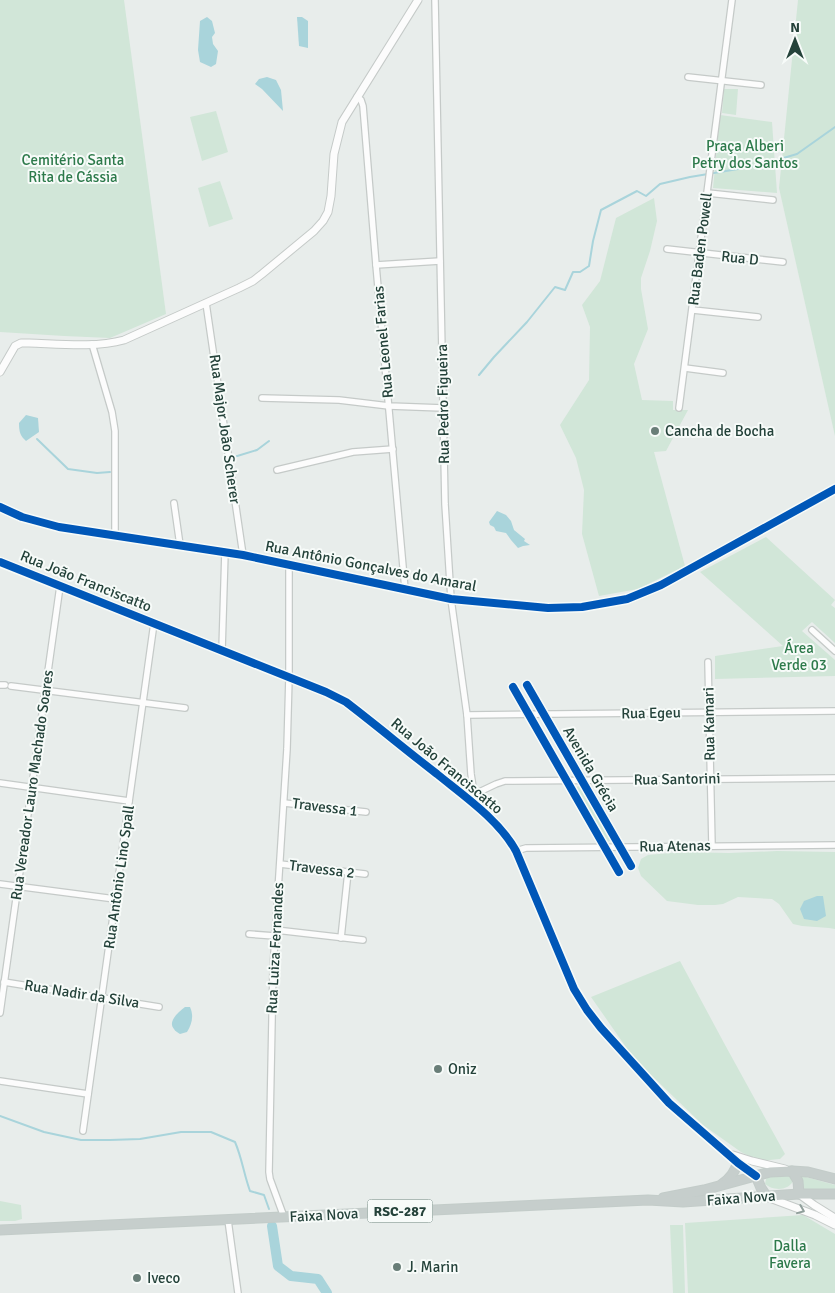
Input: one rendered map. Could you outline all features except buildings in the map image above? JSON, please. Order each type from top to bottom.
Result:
[{"type":"highway","points":[[719,1186],[730,1179],[738,1163]]},
{"type":"highway","name":"Faixa Nova","points":[[648,1200],[704,1190],[770,1172],[792,1171],[817,1174],[835,1179]]},
{"type":"highway","points":[[792,1171],[798,1181],[799,1194]]},
{"type":"highway","points":[[756,1176],[767,1197]]},
{"type":"highway","name":"Faixa Nova","points":[[0,1230],[648,1200],[682,1202],[799,1194],[835,1194]]},
{"type":"street","points":[[0,372],[14,346],[21,343],[105,344],[124,340],[239,288],[262,274],[314,231],[328,212],[334,154],[342,122],[418,0]]},
{"type":"street","name":"Rua Pedro Figueira","points":[[435,0],[445,504],[451,599],[467,715],[471,774],[476,806]]},
{"type":"street","name":"Rua Baden Powell","points":[[679,408],[732,0]]},
{"type":"street","points":[[688,77],[761,85]]},
{"type":"street","name":"Rua Leonel Farias","points":[[356,97],[361,100],[363,106],[405,589]]},
{"type":"street","points":[[708,192],[773,200]]},
{"type":"street","name":"Rua D","points":[[667,249],[783,262]]},
{"type":"street","points":[[376,265],[440,260]]},
{"type":"street","name":"Rua Major João Scherer","points":[[206,303],[243,555]]},
{"type":"street","points":[[693,310],[758,317]]},
{"type":"street","points":[[92,344],[114,422],[114,536]]},
{"type":"street","points":[[685,368],[723,373]]},
{"type":"street","points":[[262,398],[339,400],[389,406],[443,408]]},
{"type":"street","points":[[277,470],[353,452],[393,449]]},
{"type":"street","name":"Rua Antônio Gonçalves do Amaral","points":[[0,507],[22,517],[59,527],[243,555],[451,599],[548,608],[582,607],[627,599],[662,585],[835,489]]},
{"type":"street","points":[[174,503],[180,546]]},
{"type":"street","points":[[222,650],[225,552]]},
{"type":"street","name":"Rua João Franciscatto","points":[[0,562],[326,692],[346,702],[461,793],[510,840],[574,989],[587,1010],[669,1103],[730,1154],[738,1163],[756,1176]]},
{"type":"street","name":"Rua Luiza Fernandes","points":[[284,1217],[268,1172],[273,969],[287,749],[289,565]]},
{"type":"street","name":"Rua Vereador Lauro Machado Soares","points":[[0,1013],[60,586]]},
{"type":"street","name":"Rua Antônio Lino Spall","points":[[83,1131],[154,624]]},
{"type":"street","points":[[812,630],[835,651]]},
{"type":"street","name":"Rua Kamari","points":[[708,662],[712,846]]},
{"type":"street","points":[[6,685],[185,708]]},
{"type":"street","name":"Avenida Grécia","points":[[527,685],[631,866]]},
{"type":"street","name":"Avenida Grécia","points":[[513,687],[619,872]]},
{"type":"street","name":"Rua Egeu","points":[[467,715],[835,710]]},
{"type":"street","name":"Rua Santorini","points":[[461,793],[475,794],[505,781],[835,778]]},
{"type":"street","points":[[0,783],[129,801]]},
{"type":"street","name":"Travessa 1","points":[[284,802],[366,812]]},
{"type":"street","name":"Rua Atenas","points":[[516,851],[526,848],[835,845]]},
{"type":"street","name":"Travessa 2","points":[[280,864],[365,874]]},
{"type":"street","points":[[341,938],[348,872]]},
{"type":"street","points":[[0,884],[116,899]]},
{"type":"street","points":[[249,934],[275,933],[363,940]]},
{"type":"street","name":"Rua Nadir da Silva","points":[[4,982],[159,1007]]},
{"type":"street","points":[[0,1081],[88,1094]]},
{"type":"street","name":"Rua João Franciscatto","points":[[730,1154],[792,1171]]},
{"type":"street","points":[[799,1194],[835,1218]]},
{"type":"street","points":[[767,1197],[815,1215],[835,1225]]},
{"type":"street","points":[[228,1220],[238,1293]]},
{"type":"green space","name":"Cemitério Santa Rita de Cássia","points":[[0,0],[124,0],[166,314],[110,338],[0,332]]},
{"type":"green space","points":[[798,0],[835,0],[835,436],[779,188]]},
{"type":"green space","points":[[724,89],[738,89],[736,115],[722,113]]},
{"type":"green space","points":[[216,111],[228,152],[202,161],[190,117]]},
{"type":"green space","name":"Praça Alberi Petry dos Santos","points":[[720,115],[772,122],[777,193],[713,188]]},
{"type":"green space","points":[[220,181],[233,219],[209,227],[198,188]]},
{"type":"green space","points":[[654,198],[657,221],[641,278],[648,329],[634,364],[642,400],[673,401],[673,410],[688,410],[666,451],[654,452],[685,566],[638,589],[599,596],[582,534],[584,490],[576,458],[560,425],[589,380],[590,327],[582,305],[600,281],[616,218]]},
{"type":"green space","name":"Área Verde 03","points":[[766,537],[835,600],[831,605],[835,608],[835,643],[812,622],[802,631],[835,660],[835,676],[715,679],[715,656],[783,646],[700,572]]},
{"type":"green space","points":[[580,786],[585,790],[612,837],[608,842],[577,791],[576,787]]},
{"type":"green space","points":[[777,851],[835,852],[835,929],[793,924],[779,904],[772,899],[738,897],[723,904],[715,905],[667,901],[641,876],[638,868],[641,859],[648,855],[680,852],[729,853]]},
{"type":"green space","points":[[680,961],[785,1154],[780,1159],[759,1161],[741,1152],[703,1125],[628,1050],[591,997]]},
{"type":"green space","points":[[789,1175],[793,1181],[788,1187],[776,1189],[765,1184],[769,1176]]},
{"type":"green space","points":[[799,1175],[835,1185],[835,1189],[803,1189]]},
{"type":"green space","points":[[0,1201],[21,1205],[22,1219],[0,1221]]},
{"type":"green space","name":"Dalla Favera","points":[[803,1215],[835,1234],[835,1293],[688,1293],[685,1223]]},
{"type":"green space","points":[[670,1225],[683,1225],[685,1293],[673,1293]]},
{"type":"water","points":[[207,17],[212,21],[215,33],[212,37],[213,44],[218,51],[216,64],[211,67],[200,62],[198,50],[200,21]]},
{"type":"water","points":[[297,17],[302,17],[308,21],[308,48],[299,46]]},
{"type":"water","points":[[267,77],[276,80],[281,90],[283,111],[255,84],[259,79]]},
{"type":"water","points":[[26,415],[38,418],[39,432],[26,441],[20,433],[19,423]]},
{"type":"water","points":[[497,511],[506,515],[511,521],[514,530],[530,545],[518,548],[506,533],[496,531],[490,525],[489,522]]},
{"type":"water","points":[[817,896],[823,896],[826,916],[817,921],[804,919],[800,909],[804,901]]},
{"type":"water","points":[[185,1007],[190,1007],[192,1020],[187,1032],[180,1034],[175,1031],[172,1024],[178,1013]]},
{"type":"waterway","points":[[479,375],[527,322],[555,287],[565,290],[573,272],[580,272],[589,266],[601,210],[637,191],[646,196],[660,184],[756,166],[797,154],[835,127]]},
{"type":"waterway","points":[[37,439],[68,469],[97,473],[110,472]]},
{"type":"waterway","points":[[234,457],[257,450],[269,441]]},
{"type":"waterway","points":[[0,1116],[44,1132],[81,1140],[140,1139],[181,1132],[211,1132],[235,1142],[250,1191],[264,1195],[269,1209]]},
{"type":"waterway","points":[[272,1226],[278,1266],[291,1276],[318,1279],[327,1293]]},
{"type":"cycle path","points":[[0,507],[22,517],[59,527],[243,555],[451,599],[548,608],[582,607],[627,599],[661,585],[835,489]]},
{"type":"cycle path","points":[[0,562],[326,692],[346,702],[469,800],[491,819],[516,851],[574,989],[587,1010],[669,1103],[738,1163],[756,1176]]},
{"type":"cycle path","points":[[527,685],[631,866]]},
{"type":"cycle path","points":[[513,687],[619,872]]},
{"type":"place","name":"Cancha de Bocha","points":[[655,431]]},
{"type":"place","name":"Oniz","points":[[438,1069]]},
{"type":"place","name":"J. Marin","points":[[397,1267]]},
{"type":"place","name":"Iveco","points":[[137,1278]]}]
